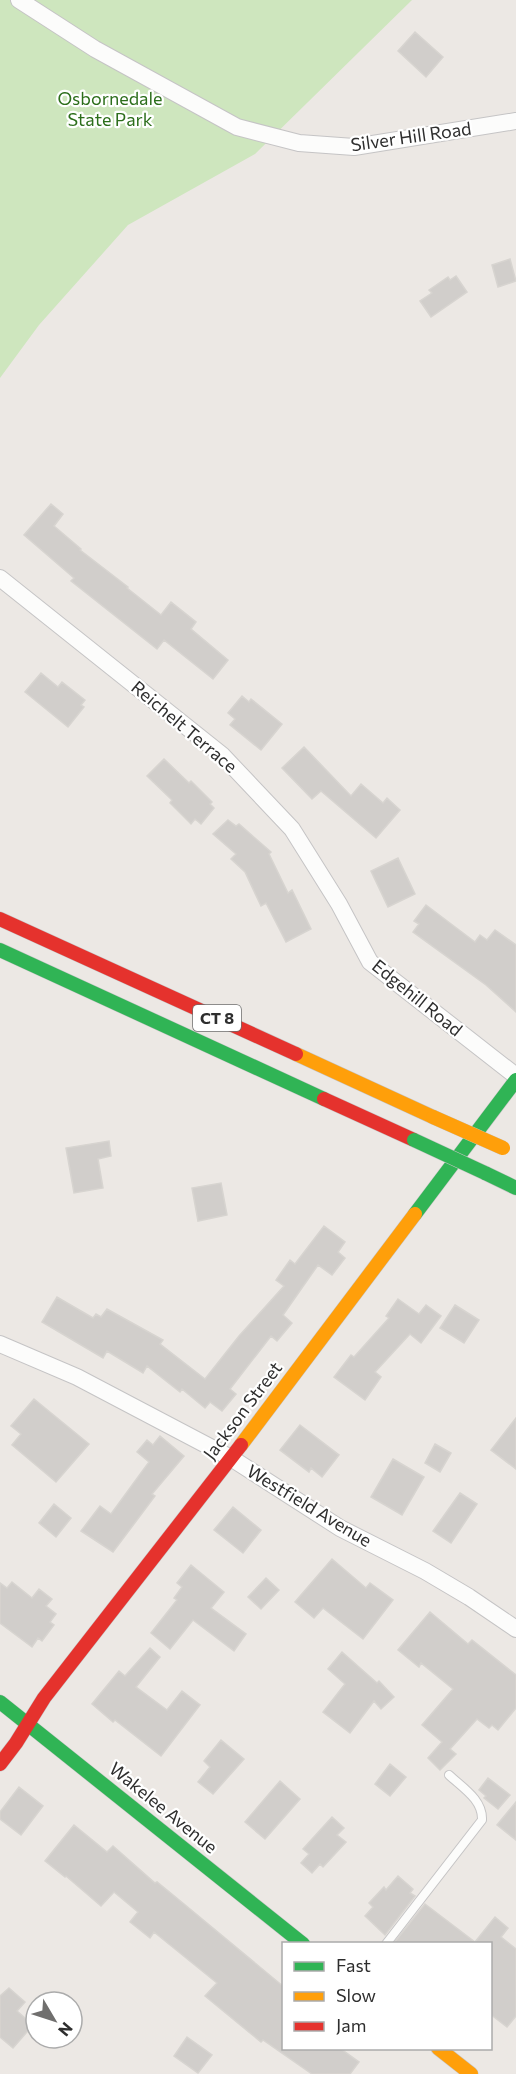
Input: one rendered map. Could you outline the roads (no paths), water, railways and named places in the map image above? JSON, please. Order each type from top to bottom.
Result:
[{"type":"main road","name":"CT 8","points":[[0,919],[516,1154]]},
{"type":"main road","name":"CT 8","points":[[0,950],[516,1188]]},
{"type":"main road","name":"Jackson Street","points":[[0,1764],[44,1698],[231,1458],[516,1078]]},
{"type":"main road","name":"Wakelee Avenue","points":[[0,1702],[300,1942]]},
{"type":"main road","points":[[439,2050],[463,2072]]},
{"type":"street","name":"Silver Hill Road","points":[[19,0],[95,50],[237,127],[299,143],[354,147],[516,121]]},
{"type":"street","name":"Reichelt Terrace","points":[[0,578],[222,755],[292,829],[339,904]]},
{"type":"street","name":"Edgehill Road","points":[[339,904],[370,962],[516,1078]]},
{"type":"street","name":"Westfield Avenue","points":[[0,1344],[77,1377],[231,1458],[340,1528],[425,1571],[516,1629]]},
{"type":"lane","points":[[388,1942],[482,1820],[483,1811],[479,1802],[449,1775]]},
{"type":"park label","name":"Osbornedale State Park","points":[[110,109]]}]
